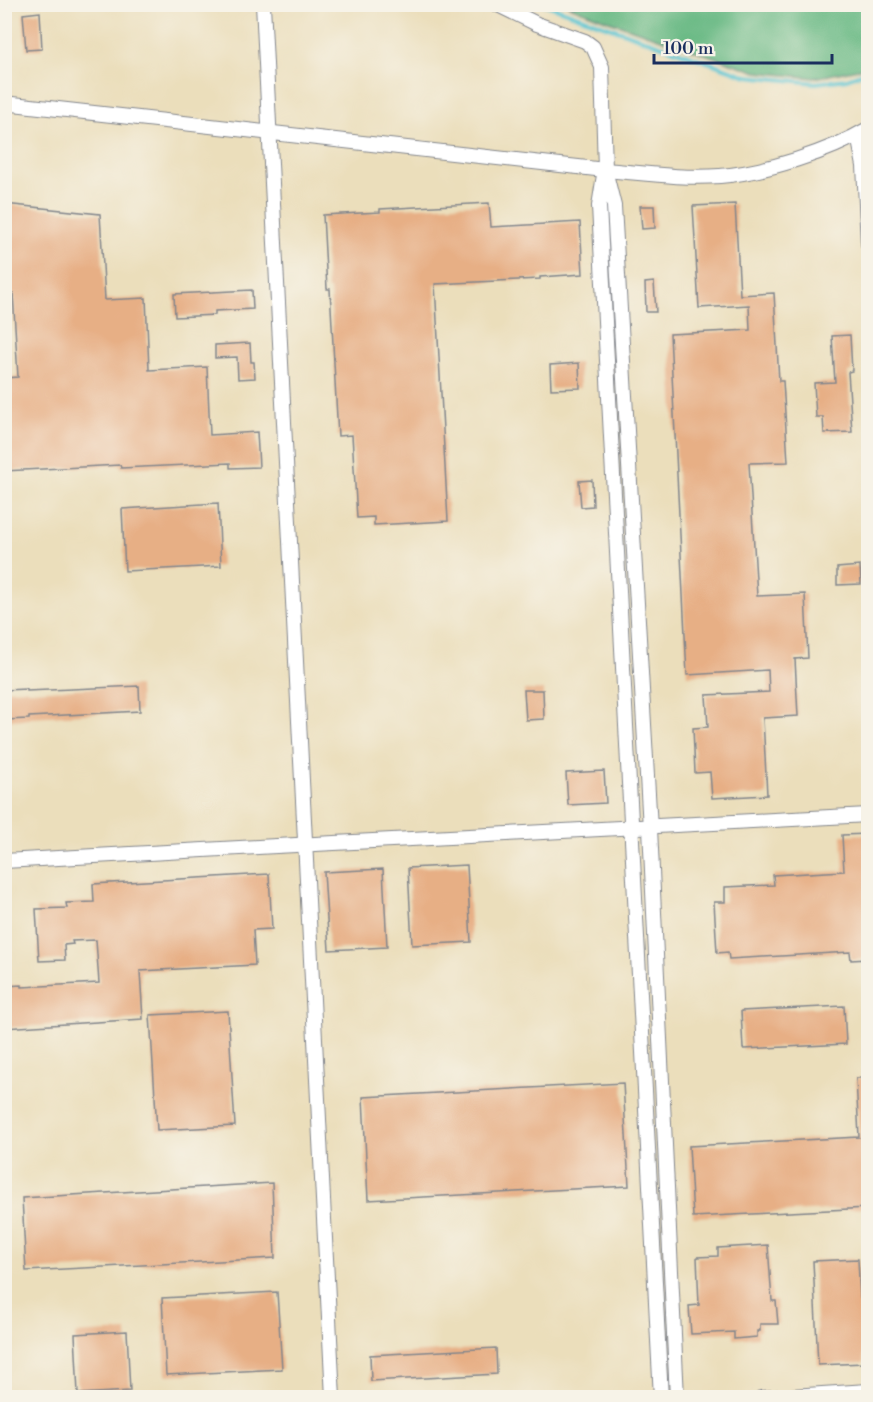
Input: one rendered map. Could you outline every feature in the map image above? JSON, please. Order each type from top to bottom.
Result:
[{"type":"street","points":[[263,4],[333,1398]]},
{"type":"street","points":[[496,4],[537,24],[585,41],[593,47],[602,67],[605,170],[614,206],[650,828],[677,1398]]},
{"type":"street","points":[[4,103],[605,170],[694,176],[720,176],[748,172],[801,158],[863,132],[868,244]]},
{"type":"street","points":[[605,170],[598,206],[661,1398]]},
{"type":"street","points":[[4,861],[304,843],[631,829],[868,815]]},
{"type":"street","points":[[761,1398],[868,1391]]},
{"type":"green space","points":[[567,5],[868,5],[868,67],[815,78],[757,72]]},
{"type":"building","points":[[40,12],[42,49],[26,50],[23,14]]},
{"type":"building","points":[[489,203],[491,227],[580,222],[583,274],[540,277],[540,279],[435,284],[448,521],[374,525],[374,517],[357,518],[352,435],[338,436],[330,289],[327,289],[323,215],[380,212],[380,209]]},
{"type":"building","points":[[4,204],[100,214],[105,300],[146,298],[149,370],[207,367],[210,435],[257,432],[259,467],[230,468],[230,463],[121,468],[120,465],[4,471],[4,378],[18,377],[13,293],[8,294]]},
{"type":"building","points":[[735,204],[740,295],[774,293],[779,381],[783,381],[788,462],[749,463],[757,596],[805,594],[808,658],[795,659],[798,716],[763,718],[767,795],[712,798],[710,772],[695,773],[693,728],[708,727],[706,695],[769,692],[768,670],[687,675],[670,334],[750,330],[749,305],[699,308],[693,206]]},
{"type":"building","points":[[640,206],[654,206],[655,228],[642,229]]},
{"type":"building","points":[[654,282],[656,312],[646,312],[645,283]]},
{"type":"building","points":[[252,290],[253,309],[215,311],[215,315],[175,317],[174,294]]},
{"type":"building","points":[[850,335],[852,371],[848,372],[852,432],[824,433],[823,417],[816,417],[814,383],[835,382],[832,336]]},
{"type":"building","points":[[250,343],[255,378],[238,379],[237,357],[215,358],[215,345]]},
{"type":"building","points":[[579,363],[580,388],[551,389],[550,365]]},
{"type":"building","points":[[592,480],[593,506],[581,507],[579,481]]},
{"type":"building","points":[[218,503],[221,566],[125,571],[122,509]]},
{"type":"building","points":[[860,566],[861,584],[837,585],[837,568]]},
{"type":"building","points":[[139,686],[140,711],[4,720],[4,690]]},
{"type":"building","points":[[524,690],[543,690],[544,719],[526,720]]},
{"type":"building","points":[[604,771],[606,803],[568,805],[566,773]]},
{"type":"building","points":[[868,834],[868,959],[851,960],[850,952],[729,959],[728,952],[717,953],[714,902],[725,902],[725,887],[774,885],[773,875],[844,871],[842,835]]},
{"type":"building","points":[[467,865],[471,942],[412,945],[408,868]]},
{"type":"building","points":[[383,869],[387,947],[329,950],[324,872]]},
{"type":"building","points":[[269,874],[272,929],[253,930],[255,965],[140,971],[143,1019],[4,1028],[4,986],[99,983],[96,940],[72,941],[73,944],[64,945],[65,960],[39,961],[36,909],[67,908],[66,903],[94,902],[93,884]]},
{"type":"building","points":[[844,1006],[846,1044],[743,1049],[741,1011]]},
{"type":"building","points":[[228,1011],[235,1126],[157,1130],[150,1015]]},
{"type":"building","points":[[856,1078],[868,1078],[868,1208],[693,1217],[689,1146],[859,1137]]},
{"type":"building","points":[[623,1083],[629,1186],[368,1200],[363,1097]]},
{"type":"building","points":[[272,1183],[275,1258],[26,1271],[22,1198]]},
{"type":"building","points":[[768,1245],[772,1301],[776,1301],[778,1324],[760,1324],[757,1337],[734,1339],[734,1332],[691,1334],[689,1306],[699,1305],[697,1257],[718,1256],[718,1248]]},
{"type":"building","points":[[858,1259],[860,1298],[868,1298],[868,1347],[863,1347],[864,1363],[818,1365],[813,1261]]},
{"type":"building","points":[[277,1292],[282,1369],[166,1375],[162,1298]]},
{"type":"building","points":[[127,1331],[130,1391],[78,1394],[75,1334]]},
{"type":"building","points":[[496,1348],[497,1374],[371,1381],[370,1355]]},
{"type":"waterway","points":[[544,4],[747,76],[816,83],[847,79],[868,71]]}]
